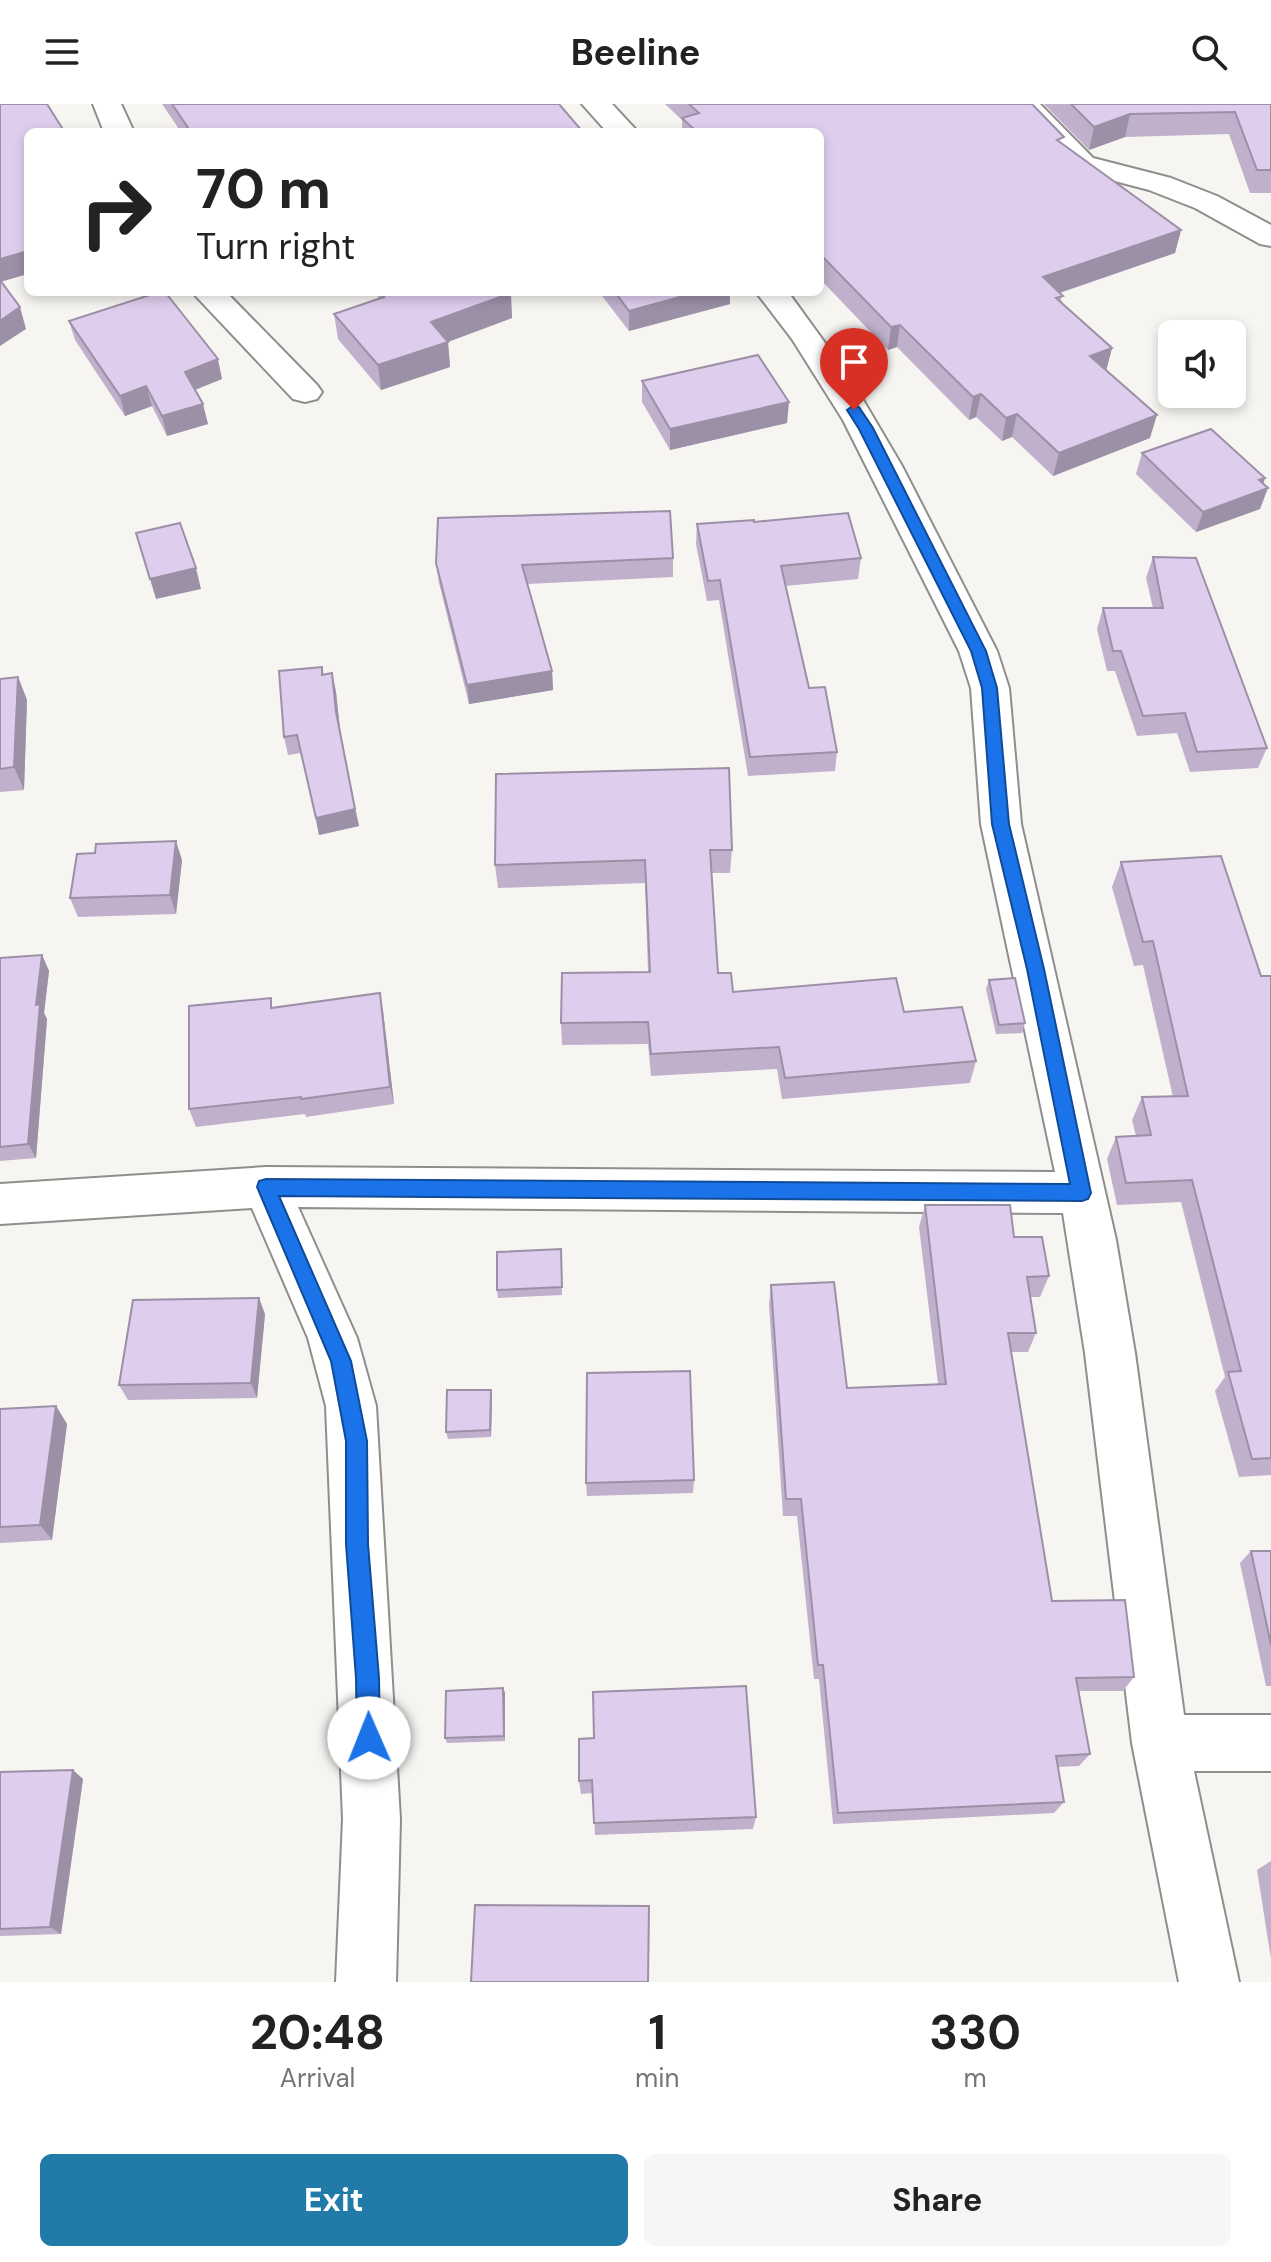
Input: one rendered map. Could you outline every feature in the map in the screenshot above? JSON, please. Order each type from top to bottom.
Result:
[{"type":"street","points":[[107,104],[117,128]]},
{"type":"street","points":[[596,104],[619,128]]},
{"type":"street","points":[[1024,104],[1083,164],[1160,184],[1206,202],[1271,237]]},
{"type":"street","points":[[212,296],[305,392]]},
{"type":"street","points":[[775,296],[791,314],[866,428],[978,651],[990,688],[1001,824],[1082,1193],[1110,1353],[1160,1743],[1209,1982]]},
{"type":"street","points":[[0,1204],[266,1187],[1082,1193]]},
{"type":"street","points":[[266,1187],[341,1361],[356,1441],[357,1544],[367,1678],[372,1918],[366,1982]]},
{"type":"street","points":[[1160,1743],[1271,1743]]},
{"type":"building","points":[[0,104],[47,104],[62,128],[24,128],[24,252],[0,259]]},
{"type":"building","points":[[172,104],[559,104],[579,128],[188,128]]},
{"type":"building","points":[[689,104],[1032,104],[1064,137],[1057,140],[1181,230],[1043,277],[1063,296],[1056,298],[1112,348],[1090,356],[1157,415],[1059,453],[1017,414],[1006,418],[981,394],[973,397],[900,325],[891,327],[824,258],[824,128],[693,128],[682,118],[699,113]]},
{"type":"building","points":[[1071,104],[1271,104],[1271,170],[1257,170],[1235,112],[1130,114],[1094,127]]},
{"type":"building","points":[[0,280],[20,307],[0,321]]},
{"type":"building","points":[[147,296],[168,296],[218,359],[185,372],[203,404],[162,416],[146,386],[120,396],[69,321]]},
{"type":"building","points":[[503,296],[431,322],[448,342],[378,365],[334,314],[384,297]]},
{"type":"building","points":[[618,296],[683,296],[629,311]]},
{"type":"building","points":[[758,355],[789,402],[670,429],[642,381]]},
{"type":"building","points":[[1211,429],[1265,478],[1259,480],[1268,488],[1203,512],[1142,453]]},
{"type":"building","points":[[670,511],[673,558],[522,565],[552,671],[467,685],[436,563],[438,518]]},
{"type":"building","points":[[848,513],[861,558],[781,566],[809,688],[825,687],[837,752],[750,757],[720,580],[708,581],[697,524]]},
{"type":"building","points":[[180,523],[196,568],[150,579],[136,533]]},
{"type":"building","points":[[1153,557],[1196,558],[1267,748],[1197,752],[1185,713],[1143,716],[1121,651],[1113,651],[1103,608],[1163,608]]},
{"type":"building","points":[[322,667],[322,675],[332,673],[336,712],[355,809],[316,818],[297,735],[284,737],[279,671]]},
{"type":"building","points":[[18,677],[14,767],[0,769],[0,679]]},
{"type":"building","points":[[729,768],[732,850],[710,850],[718,973],[731,973],[733,992],[896,978],[904,1012],[962,1007],[976,1061],[785,1078],[779,1047],[651,1054],[648,1022],[561,1023],[562,973],[650,972],[645,860],[495,865],[496,774]]},
{"type":"building","points":[[176,841],[170,895],[70,898],[77,854],[95,853],[96,844]]},
{"type":"building","points":[[1221,856],[1261,976],[1271,976],[1271,1458],[1252,1459],[1228,1372],[1241,1371],[1192,1180],[1126,1183],[1116,1137],[1151,1135],[1142,1097],[1188,1096],[1153,941],[1143,942],[1121,862]]},
{"type":"building","points":[[42,955],[28,1144],[0,1147],[0,958]]},
{"type":"building","points":[[1015,978],[1025,1023],[999,1025],[989,980]]},
{"type":"building","points":[[380,993],[390,1087],[189,1109],[189,1006],[271,998],[271,1008]]},
{"type":"building","points":[[925,1205],[1010,1205],[1014,1237],[1042,1237],[1049,1276],[1027,1277],[1036,1333],[1008,1333],[1052,1601],[1125,1600],[1134,1677],[1076,1678],[1090,1754],[1056,1756],[1064,1802],[838,1813],[823,1665],[818,1665],[801,1499],[786,1499],[771,1285],[834,1282],[847,1388],[946,1384]]},
{"type":"building","points":[[561,1249],[562,1287],[497,1290],[497,1252]]},
{"type":"building","points":[[259,1298],[251,1383],[119,1385],[133,1300]]},
{"type":"building","points":[[690,1371],[694,1480],[586,1483],[587,1373]]},
{"type":"building","points":[[447,1390],[491,1390],[490,1430],[446,1432]]},
{"type":"building","points":[[56,1406],[40,1525],[0,1527],[0,1409]]},
{"type":"building","points":[[1251,1551],[1271,1551],[1271,1645]]},
{"type":"building","points":[[746,1686],[756,1817],[594,1823],[592,1780],[579,1781],[579,1739],[594,1738],[593,1692]]},
{"type":"building","points":[[503,1688],[504,1736],[445,1738],[446,1691]]},
{"type":"building","points":[[73,1770],[50,1927],[0,1929],[0,1772]]},
{"type":"building","points":[[475,1905],[649,1906],[648,1982],[471,1982]]},
{"type":"route","points":[[369,1738],[357,1544],[356,1441],[341,1361],[266,1187],[1082,1193],[1001,824],[990,688],[978,651],[866,428],[854,410]]}]
